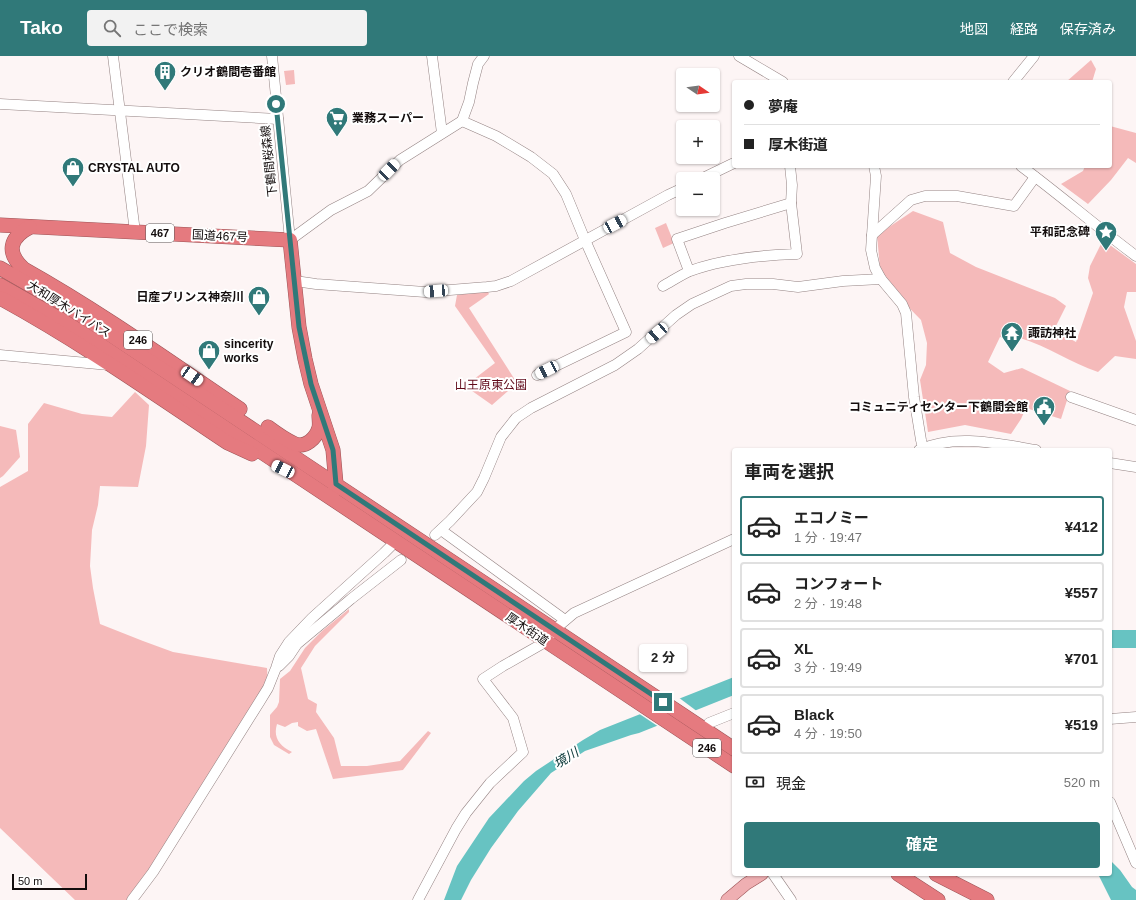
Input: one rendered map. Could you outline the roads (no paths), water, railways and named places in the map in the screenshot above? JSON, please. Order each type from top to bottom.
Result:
[{"type":"highway","name":"国道467号","points":[[0,225],[290,240]]},
{"type":"highway","name":"国道467号","points":[[0,229],[30,227]]},
{"type":"highway","name":"246","points":[[30,227],[21,232],[12,244],[15,260],[24,269],[92,310],[261,429],[290,447]]},
{"type":"highway","points":[[290,240],[299,327],[305,359],[311,384],[333,450],[336,484],[332,499]]},
{"type":"highway","points":[[0,255],[24,269]]},
{"type":"highway","name":"大和厚木バイパス","points":[[0,268],[68,307],[290,447],[336,484]]},
{"type":"highway","name":"大和厚木バイパス","points":[[0,285],[60,319],[93,340],[332,499]]},
{"type":"highway","points":[[0,298],[37,318],[111,365],[228,443],[297,476]]},
{"type":"highway","points":[[290,447],[302,445],[313,439],[319,426],[319,410]]},
{"type":"highway","name":"厚木街道","points":[[336,484],[559,625],[652,695],[732,748]]},
{"type":"highway","name":"厚木街道","points":[[332,499],[732,765]]},
{"type":"highway","points":[[897,876],[928,900]]},
{"type":"highway","points":[[901,876],[938,900]]},
{"type":"highway","points":[[929,876],[967,900]]},
{"type":"highway","points":[[940,876],[987,900]]},
{"type":"main road","points":[[728,900],[746,884],[759,876]]},
{"type":"street","points":[[113,56],[135,232]]},
{"type":"street","name":"下鶴間桜森線","points":[[272,56],[290,240]]},
{"type":"street","points":[[432,56],[442,133]]},
{"type":"street","points":[[290,240],[331,210],[368,191],[400,160],[462,121],[469,102],[478,64],[484,56]]},
{"type":"street","points":[[738,56],[780,80]]},
{"type":"street","points":[[1015,80],[1034,56]]},
{"type":"street","points":[[0,104],[278,119]]},
{"type":"street","points":[[462,121],[496,136],[531,157],[553,174],[566,194],[626,332],[537,375]]},
{"type":"street","points":[[715,172],[732,164]]},
{"type":"street","points":[[663,286],[689,271],[719,262],[759,256],[797,254],[791,203],[792,185],[790,168]]},
{"type":"street","points":[[874,168],[876,176],[871,250],[875,268],[881,279],[902,304],[906,314],[914,397],[921,448]]},
{"type":"street","points":[[1024,168],[1103,232],[1136,256]]},
{"type":"street","points":[[872,235],[911,200],[925,196],[957,196],[1014,206],[1036,177]]},
{"type":"street","points":[[294,281],[425,292],[496,286],[511,281],[676,191]]},
{"type":"street","points":[[689,271],[677,239],[725,222],[791,203]]},
{"type":"street","points":[[559,625],[438,532],[477,492],[501,437],[516,418],[531,408],[615,365],[638,349],[676,315],[692,304],[731,286],[746,284],[773,284],[798,287],[843,281],[881,279]]},
{"type":"street","points":[[0,354],[111,365]]},
{"type":"street","points":[[1071,397],[1136,420]]},
{"type":"street","points":[[924,448],[955,441],[972,441],[1024,448]]},
{"type":"street","points":[[1112,463],[1136,467]]},
{"type":"street","points":[[418,900],[456,828],[466,813],[490,783],[523,752],[513,718],[483,679],[502,666],[546,641],[559,625],[574,613],[732,540]]},
{"type":"street","points":[[132,900],[153,872],[253,713],[268,688],[280,656],[289,642],[312,618],[396,541]]},
{"type":"street","points":[[276,668],[289,656],[297,644],[400,560]]},
{"type":"street","points":[[709,723],[732,714]]},
{"type":"street","points":[[1112,719],[1136,717]]},
{"type":"street","points":[[1112,807],[1136,863]]},
{"type":"street","points":[[774,876],[791,900]]},
{"type":"water","name":"境川","points":[[732,678],[732,696],[639,733],[585,751],[551,773],[518,811],[491,848],[471,880],[461,900],[444,900],[457,866],[489,818],[524,781],[536,771],[600,730]]},
{"type":"water","points":[[1112,862],[1136,890],[1136,900],[1111,900],[1099,876],[1112,876]]},
{"type":"waterway","points":[[1112,639],[1136,639]]},
{"type":"place","name":"クリオ鶴間壱番館","points":[[165,92]]},
{"type":"place","name":"業務スーパー","points":[[337,138]]},
{"type":"place","name":"CRYSTAL AUTO","points":[[73,188]]},
{"type":"place","name":"平和記念碑","points":[[1106,252]]},
{"type":"place","name":"日産プリンス神奈川","points":[[259,316]]},
{"type":"place","name":"諏訪神社","points":[[1012,352]]},
{"type":"place","name":"sincerity works","points":[[209,370]]},
{"type":"place","name":"コミュニティセンター下鶴間会館","points":[[1044,426]]},
{"type":"park label","name":"山王原東公園","points":[[491,385]]}]
